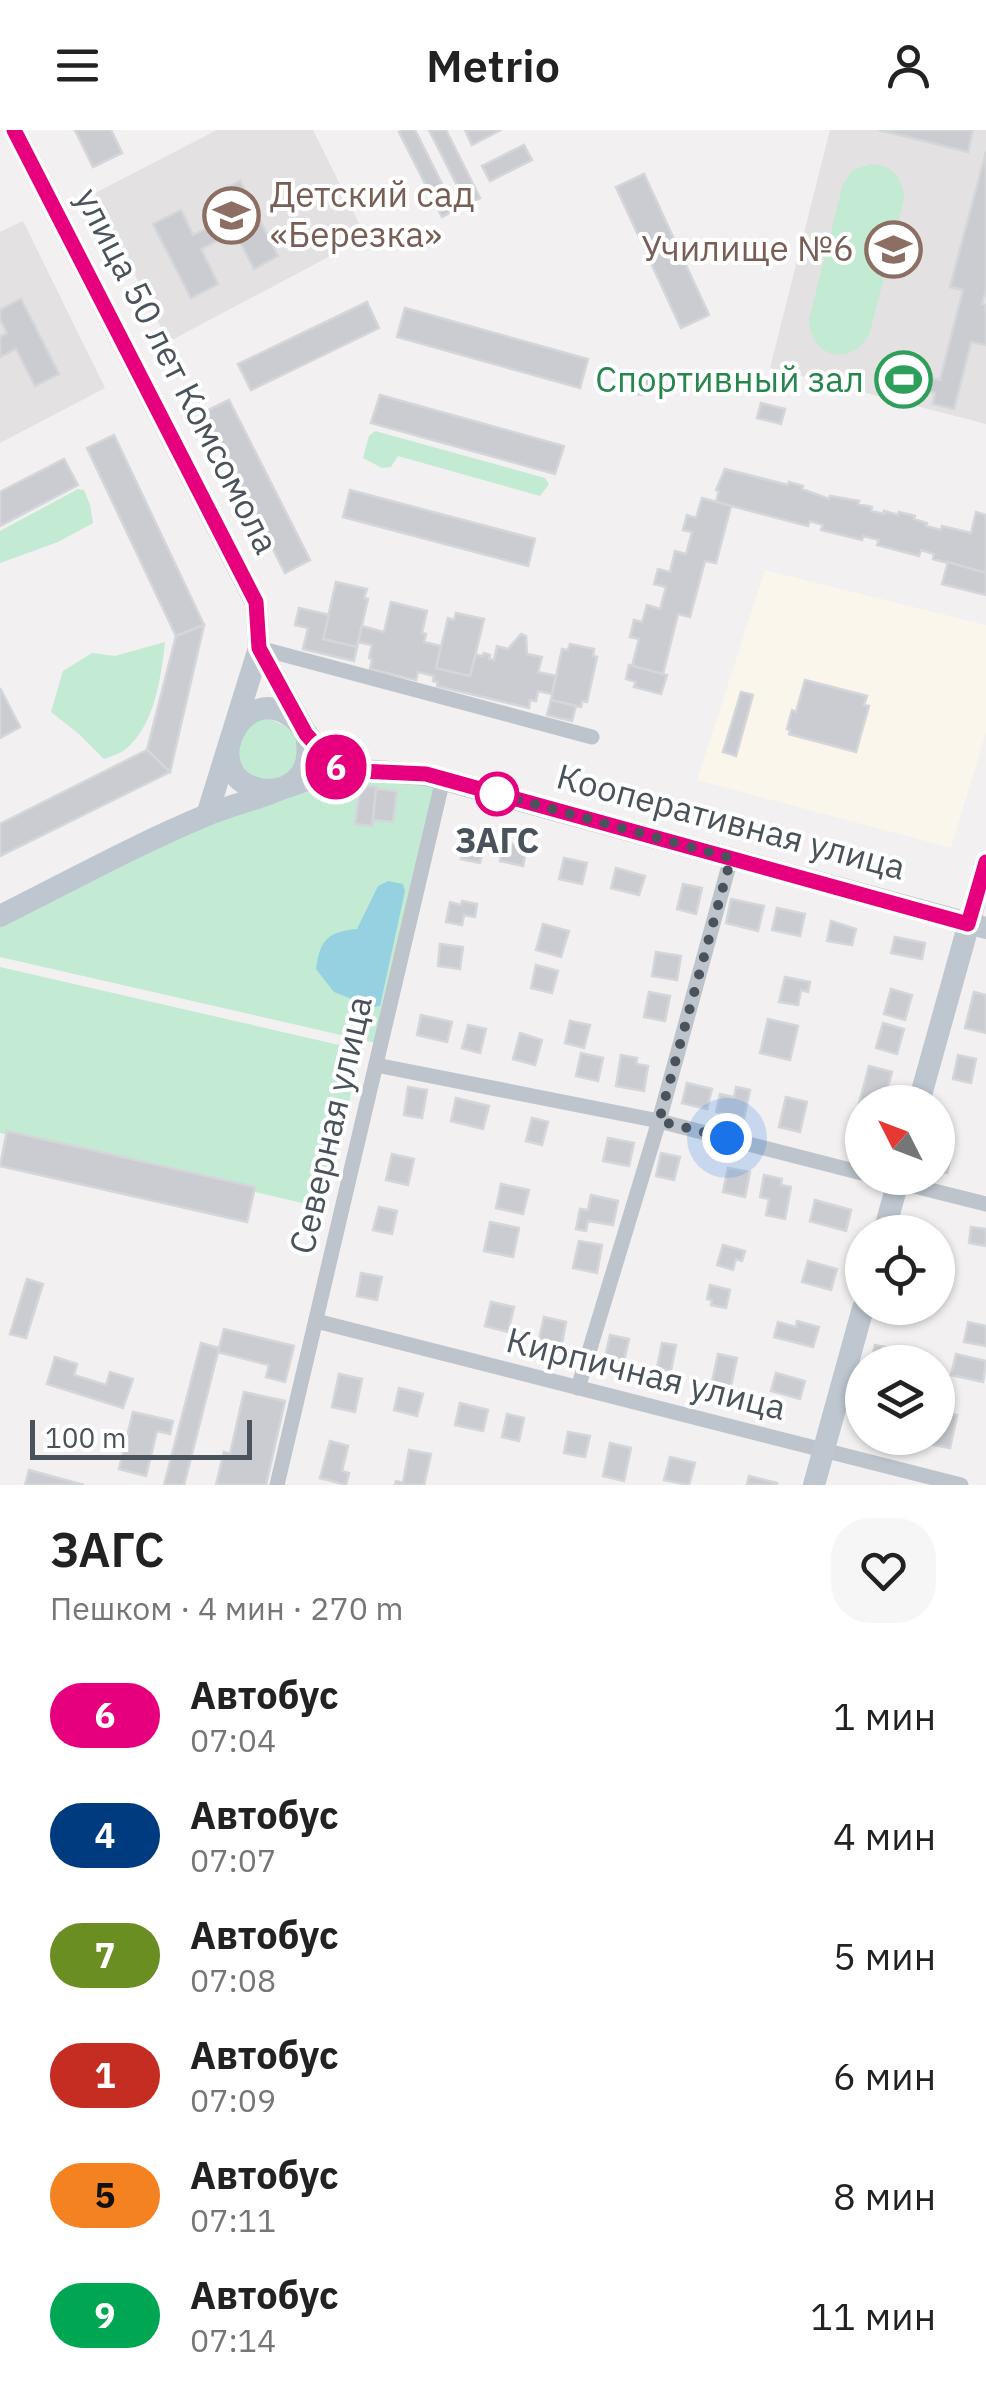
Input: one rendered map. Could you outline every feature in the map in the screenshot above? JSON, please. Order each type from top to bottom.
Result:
[{"type":"main road","name":"улица 50 лет Комсомола","points":[[14,130],[256,602],[259,648]]},
{"type":"main road","points":[[206,815],[259,648]]},
{"type":"main road","points":[[259,648],[306,734],[309,749],[304,770],[292,783],[274,790],[256,789],[240,780],[230,766],[227,749],[231,732],[240,720],[267,709],[294,718],[306,734],[338,770]]},
{"type":"main road","name":"Кооперативная улица","points":[[0,916],[206,815],[338,770],[426,774],[977,926]]},
{"type":"main road","points":[[926,1085],[977,926],[986,862]]},
{"type":"main road","points":[[814,1485],[858,1325]]},
{"type":"street","points":[[259,648],[592,736]]},
{"type":"street","name":"Северная улица","points":[[278,1485],[442,779]]},
{"type":"street","points":[[578,1388],[659,1121],[731,858]]},
{"type":"street","points":[[376,1065],[659,1121],[845,1168]]},
{"type":"street","points":[[953,1195],[986,1204]]},
{"type":"street","name":"Кирпичная улица","points":[[316,1320],[961,1485]]},
{"type":"shaded area","name":"Детский сад «Березка»","points":[[217,130],[313,130],[366,237],[168,342],[95,193]]},
{"type":"shaded area","name":"Училище №6","points":[[830,130],[986,130],[986,424],[770,368]]},
{"type":"shaded area","points":[[23,221],[105,388],[0,443],[0,232]]},
{"type":"shaded area","points":[[765,570],[986,625],[986,732],[951,848],[697,780]]},
{"type":"green space","points":[[871,164],[895,174],[904,199],[869,335],[851,352],[832,354],[816,343],[809,320],[843,184],[853,170]]},
{"type":"green space","points":[[375,431],[545,478],[549,484],[540,496],[398,456],[391,467],[382,468],[363,458],[369,436]]},
{"type":"green space","points":[[78,489],[84,490],[93,523],[58,542],[0,563],[0,531]]},
{"type":"green space","points":[[165,642],[159,685],[150,713],[136,739],[124,751],[104,759],[51,712],[63,671],[92,653],[115,656]]},
{"type":"green space","points":[[258,713],[303,735],[289,781],[242,777],[233,736]]},
{"type":"green space","points":[[339,775],[436,784],[376,1043],[0,957],[0,922],[209,820]]},
{"type":"green space","points":[[0,967],[361,1050],[324,1208],[0,1133]]},
{"type":"water","points":[[388,881],[403,884],[405,891],[380,1006],[373,1007],[334,992],[316,969],[327,939],[357,929],[378,886]]},
{"type":"building","points":[[75,130],[111,130],[122,153],[93,167]]},
{"type":"building","points":[[415,130],[455,210],[442,217],[399,132]]},
{"type":"building","points":[[429,130],[446,130],[480,198],[467,205]]},
{"type":"building","points":[[465,130],[501,130],[472,145]]},
{"type":"building","points":[[879,130],[973,130],[968,152]]},
{"type":"building","points":[[524,145],[532,160],[490,181],[482,166]]},
{"type":"building","points":[[986,152],[986,290],[982,304],[986,305],[986,345],[971,342],[954,409],[933,404],[935,393],[923,390],[922,395],[879,383],[885,362],[940,380],[963,290],[950,287]]},
{"type":"building","points":[[644,174],[709,315],[681,328],[616,187]]},
{"type":"building","points":[[240,181],[278,256],[254,269],[235,232],[201,249],[218,284],[191,298],[153,224],[181,210],[193,235],[227,218],[215,194]]},
{"type":"building","points":[[21,299],[59,374],[35,386],[16,349],[0,357],[0,337],[7,333],[0,310]]},
{"type":"building","points":[[367,302],[379,328],[251,390],[238,364]]},
{"type":"building","points":[[405,308],[588,359],[580,388],[397,337]]},
{"type":"building","points":[[621,374],[650,376],[649,395],[632,394],[632,387],[620,386]]},
{"type":"building","points":[[380,395],[564,446],[555,474],[371,423]]},
{"type":"building","points":[[229,400],[310,560],[285,573],[204,412]]},
{"type":"building","points":[[761,403],[785,409],[781,424],[757,418]]},
{"type":"building","points":[[114,435],[204,625],[176,636],[87,448]]},
{"type":"building","points":[[64,459],[78,485],[0,526],[0,492]]},
{"type":"building","points":[[725,469],[803,486],[802,489],[829,499],[830,496],[859,501],[858,504],[872,507],[871,511],[915,516],[926,526],[941,530],[942,526],[971,533],[976,512],[986,515],[986,573],[933,559],[934,554],[921,550],[919,556],[877,545],[879,540],[821,530],[823,525],[810,521],[808,526],[716,502],[716,490]]},
{"type":"building","points":[[350,490],[535,539],[528,566],[343,517]]},
{"type":"building","points":[[702,498],[731,506],[716,563],[705,561],[690,617],[678,614],[663,674],[632,666],[639,639],[630,637],[634,620],[642,622],[647,605],[660,609],[666,587],[654,584],[658,569],[670,572],[675,551],[686,554],[692,532],[683,530],[687,515],[696,518]]},
{"type":"building","points":[[948,562],[986,573],[986,595],[942,584]]},
{"type":"building","points":[[336,582],[367,589],[357,647],[323,639]]},
{"type":"building","points":[[391,602],[427,611],[424,642],[441,646],[436,668],[470,676],[476,655],[484,653],[494,660],[497,646],[508,649],[521,634],[526,636],[527,654],[542,657],[538,672],[556,676],[552,694],[538,691],[529,708],[437,686],[434,676],[418,672],[416,680],[370,669],[372,645],[358,642],[362,626],[384,632]]},
{"type":"building","points":[[299,608],[329,615],[323,639],[357,647],[354,661],[303,649],[308,628],[295,625]]},
{"type":"building","points":[[456,613],[484,619],[470,676],[436,668],[448,618],[454,620]]},
{"type":"building","points":[[204,625],[170,772],[147,750],[176,636]]},
{"type":"building","points":[[570,644],[594,649],[593,656],[597,657],[587,702],[582,701],[581,707],[551,700],[562,649],[568,650]]},
{"type":"building","points":[[629,665],[667,675],[661,694],[634,687],[636,682],[626,679]]},
{"type":"building","points":[[805,680],[867,696],[864,705],[869,706],[856,752],[789,734],[792,710],[796,712]]},
{"type":"building","points":[[0,688],[20,727],[0,738]]},
{"type":"building","points":[[741,692],[753,695],[736,756],[723,752]]},
{"type":"building","points":[[551,700],[576,706],[572,721],[547,715]]},
{"type":"building","points":[[147,750],[170,772],[0,856],[0,824]]},
{"type":"building","points":[[360,785],[377,787],[372,826],[355,824]]},
{"type":"building","points":[[376,789],[397,791],[393,822],[373,820]]},
{"type":"building","points":[[467,832],[486,837],[480,863],[461,859]]},
{"type":"building","points":[[503,842],[527,847],[523,866],[500,861]]},
{"type":"building","points":[[564,858],[587,863],[582,884],[559,879]]},
{"type":"building","points":[[616,868],[645,876],[639,895],[611,888]]},
{"type":"building","points":[[683,884],[702,888],[696,914],[677,909]]},
{"type":"building","points":[[731,899],[764,906],[758,931],[726,923]]},
{"type":"building","points":[[462,901],[477,904],[475,917],[464,915],[462,925],[446,922],[450,902],[461,905]]},
{"type":"building","points":[[777,908],[805,914],[800,936],[772,930]]},
{"type":"building","points":[[831,921],[856,929],[852,945],[827,941]]},
{"type":"building","points":[[543,924],[569,931],[561,957],[536,950]]},
{"type":"building","points":[[895,937],[925,943],[922,959],[891,953]]},
{"type":"building","points":[[440,944],[463,947],[460,969],[438,966]]},
{"type":"building","points":[[656,952],[681,956],[677,980],[652,976]]},
{"type":"building","points":[[536,965],[558,971],[552,993],[531,988]]},
{"type":"building","points":[[785,977],[810,982],[808,992],[801,990],[798,1005],[779,1002]]},
{"type":"building","points":[[891,989],[912,995],[905,1020],[884,1014]]},
{"type":"building","points":[[649,992],[670,996],[665,1021],[644,1017]]},
{"type":"building","points":[[974,992],[986,995],[986,1033],[965,1028]]},
{"type":"building","points":[[421,1015],[452,1022],[447,1042],[417,1035]]},
{"type":"building","points":[[768,1019],[798,1026],[790,1060],[760,1053]]},
{"type":"building","points":[[570,1021],[590,1025],[584,1048],[565,1043]]},
{"type":"building","points":[[883,1023],[904,1029],[897,1054],[876,1048]]},
{"type":"building","points":[[468,1025],[486,1029],[480,1053],[462,1048]]},
{"type":"building","points":[[520,1033],[542,1040],[535,1065],[513,1059]]},
{"type":"building","points":[[581,1053],[603,1058],[598,1081],[576,1076]]},
{"type":"building","points":[[621,1055],[637,1058],[636,1064],[648,1066],[644,1091],[616,1086]]},
{"type":"building","points":[[958,1055],[976,1059],[971,1083],[953,1079]]},
{"type":"building","points":[[869,1066],[892,1072],[889,1085],[864,1085]]},
{"type":"building","points":[[687,1083],[712,1089],[707,1109],[682,1103]]},
{"type":"building","points":[[408,1087],[427,1090],[422,1118],[404,1115]]},
{"type":"building","points":[[736,1087],[750,1090],[744,1118],[716,1112],[720,1094],[734,1097]]},
{"type":"building","points":[[786,1097],[807,1102],[800,1132],[779,1127]]},
{"type":"building","points":[[456,1098],[489,1106],[483,1129],[451,1121]]},
{"type":"building","points":[[532,1118],[548,1122],[542,1145],[526,1141]]},
{"type":"building","points":[[7,1131],[255,1187],[247,1222],[0,1166]]},
{"type":"building","points":[[608,1138],[634,1143],[629,1166],[603,1161]]},
{"type":"building","points":[[661,1153],[680,1157],[674,1180],[656,1176]]},
{"type":"building","points":[[392,1154],[414,1159],[408,1185],[386,1180]]},
{"type":"building","points":[[728,1168],[750,1172],[745,1197],[723,1192]]},
{"type":"building","points":[[764,1175],[782,1179],[781,1185],[791,1187],[785,1219],[766,1215],[769,1199],[760,1197]]},
{"type":"building","points":[[501,1184],[529,1190],[523,1214],[496,1208]]},
{"type":"building","points":[[591,1195],[618,1201],[613,1225],[588,1221],[586,1231],[576,1229],[580,1209],[588,1210]]},
{"type":"building","points":[[815,1200],[851,1210],[850,1215],[845,1215],[845,1231],[810,1221]]},
{"type":"building","points":[[379,1207],[397,1211],[392,1234],[373,1230]]},
{"type":"building","points":[[490,1222],[519,1228],[513,1257],[484,1251]]},
{"type":"building","points":[[971,1227],[986,1229],[986,1246],[969,1243]]},
{"type":"building","points":[[579,1241],[602,1245],[597,1273],[573,1268]]},
{"type":"building","points":[[723,1245],[745,1251],[742,1261],[736,1259],[733,1270],[717,1265]]},
{"type":"building","points":[[808,1261],[837,1269],[831,1290],[802,1282]]},
{"type":"building","points":[[361,1273],[382,1277],[377,1300],[357,1296]]},
{"type":"building","points":[[27,1279],[43,1284],[26,1338],[10,1334]]},
{"type":"building","points":[[710,1285],[730,1290],[726,1308],[711,1305],[712,1300],[707,1299]]},
{"type":"building","points":[[491,1302],[514,1307],[508,1332],[485,1326]]},
{"type":"building","points":[[544,1317],[566,1322],[562,1344],[539,1339]]},
{"type":"building","points":[[797,1321],[819,1327],[813,1347],[774,1337],[778,1322],[796,1327]]},
{"type":"building","points":[[968,1322],[986,1326],[986,1346],[964,1342]]},
{"type":"building","points":[[224,1329],[294,1346],[285,1382],[266,1377],[269,1365],[218,1352]]},
{"type":"building","points":[[610,1335],[629,1339],[624,1361],[605,1357]]},
{"type":"building","points":[[201,1343],[219,1348],[184,1485],[164,1485]]},
{"type":"building","points":[[662,1343],[676,1345],[671,1371],[657,1368]]},
{"type":"building","points":[[718,1354],[737,1358],[731,1386],[712,1382]]},
{"type":"building","points":[[956,1354],[986,1361],[983,1382],[955,1376]]},
{"type":"building","points":[[55,1357],[77,1364],[74,1375],[106,1385],[110,1372],[133,1379],[123,1408],[47,1384]]},
{"type":"building","points":[[776,1373],[805,1381],[800,1399],[771,1391]]},
{"type":"building","points":[[339,1374],[362,1379],[355,1412],[332,1407]]},
{"type":"building","points":[[399,1388],[423,1394],[417,1416],[394,1410]]},
{"type":"building","points":[[244,1392],[285,1401],[266,1485],[216,1485],[224,1452],[230,1454]]},
{"type":"building","points":[[460,1403],[488,1410],[483,1431],[455,1425]]},
{"type":"building","points":[[133,1412],[173,1421],[170,1434],[157,1431],[146,1476],[119,1469]]},
{"type":"building","points":[[507,1414],[524,1418],[519,1441],[502,1437]]},
{"type":"building","points":[[568,1432],[590,1436],[585,1457],[564,1453]]},
{"type":"building","points":[[330,1441],[348,1446],[342,1471],[349,1473],[346,1485],[320,1478]]},
{"type":"building","points":[[610,1443],[631,1448],[624,1481],[603,1476]]},
{"type":"building","points":[[409,1450],[431,1454],[424,1485],[395,1485],[396,1481],[403,1483]]},
{"type":"building","points":[[670,1457],[695,1463],[689,1485],[664,1480]]},
{"type":"building","points":[[29,1470],[84,1485],[25,1485]]},
{"type":"building","points":[[749,1476],[777,1483],[777,1485],[747,1485]]},
{"type":"bus line","name":"6","points":[[14,130],[256,602],[259,648],[306,734],[338,770],[426,774],[968,924],[986,862]]},
{"type":"place","name":"Детский сад «Березка»","points":[[231,215]]},
{"type":"place","name":"Училище №6","points":[[893,249]]},
{"type":"place","name":"Спортивный зал","points":[[903,380]]},
{"type":"place","name":"ЗАГС","points":[[497,794]]},
{"type":"route","points":[[497,794],[490,792],[731,858],[659,1121],[727,1138]]}]
